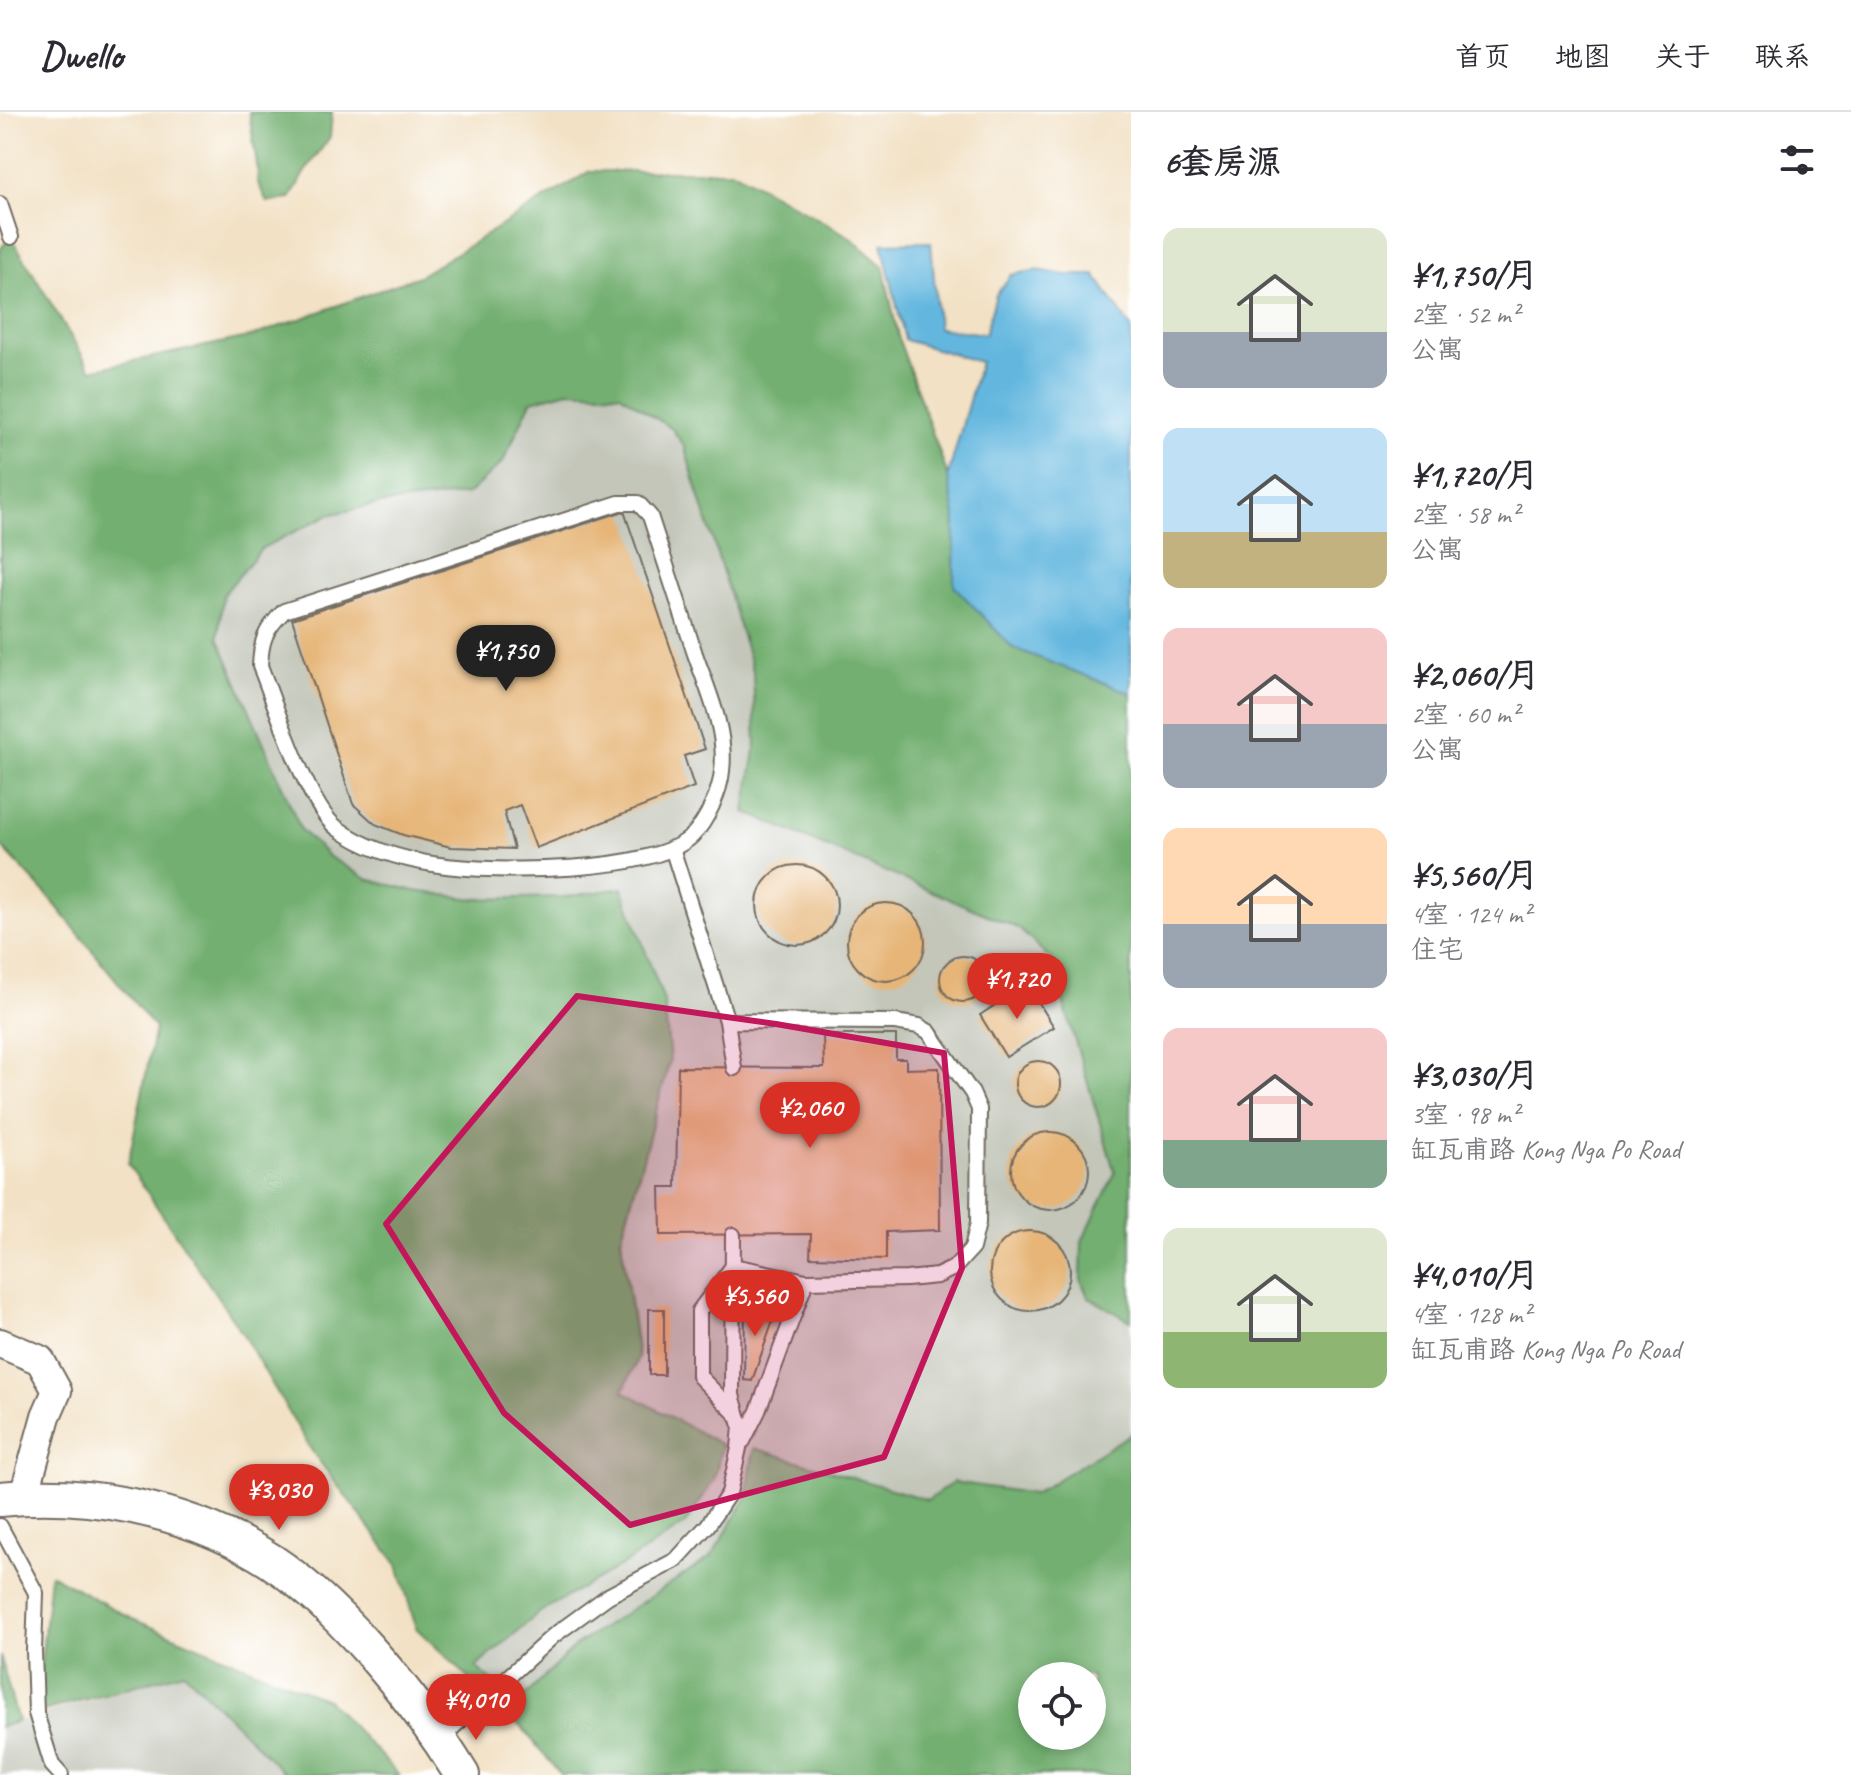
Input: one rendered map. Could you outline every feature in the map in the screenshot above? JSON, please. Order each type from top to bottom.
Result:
[{"type":"street","points":[[0,1343],[40,1360],[57,1391],[12,1498],[97,1501],[159,1511],[197,1524],[259,1553],[320,1598],[372,1654],[440,1739],[462,1775]]},
{"type":"lane","points":[[0,204],[11,237]]},
{"type":"lane","points":[[619,503],[638,503],[650,516],[721,731],[722,771],[713,804],[692,836],[672,848],[647,857],[608,864],[512,870],[438,865],[371,848],[335,827],[313,798],[260,666],[261,646],[269,626],[284,611],[619,503]]},
{"type":"lane","points":[[672,848],[727,1021],[734,1068]]},
{"type":"lane","points":[[727,1021],[895,1022],[919,1026],[929,1032],[972,1093],[979,1109],[978,1223],[972,1248],[954,1268],[937,1276],[907,1279],[806,1281],[733,1266]]},
{"type":"lane","points":[[440,1739],[553,1636],[608,1596],[676,1560],[708,1525],[729,1493],[741,1426],[732,1395],[733,1235]]},
{"type":"lane","points":[[733,1266],[699,1311],[699,1376],[737,1415]]},
{"type":"lane","points":[[739,1448],[758,1411],[806,1281]]},
{"type":"lane","points":[[0,1526],[36,1593],[36,1713],[52,1765],[61,1775]]},
{"type":"highlighted area","points":[[577,996],[776,1024],[944,1053],[962,1268],[884,1457],[630,1525],[504,1413],[386,1224]]},
{"type":"shaded area","points":[[569,391],[620,394],[672,429],[684,446],[753,671],[756,744],[745,812],[1019,928],[1050,958],[1115,1173],[1082,1241],[1088,1297],[1131,1321],[1131,1434],[1034,1494],[954,1482],[928,1500],[755,1448],[746,1499],[712,1557],[575,1646],[518,1704],[476,1667],[540,1612],[626,1563],[722,1445],[623,1392],[638,1358],[621,1239],[670,1060],[622,888],[564,897],[474,899],[415,891],[367,879],[328,856],[301,830],[218,637],[223,595],[262,548],[328,515],[377,504],[503,462],[531,401]]},
{"type":"shaded area","points":[[184,1672],[286,1775],[0,1775],[0,1727]]},
{"type":"green space","points":[[249,112],[332,112],[330,137],[290,199],[267,202],[257,181]]},
{"type":"green space","points":[[590,171],[733,171],[847,235],[883,266],[899,340],[948,476],[955,515],[954,586],[1013,648],[1131,693],[1131,1321],[1088,1297],[1081,1280],[1082,1241],[1115,1173],[1050,958],[1018,928],[745,812],[756,744],[753,671],[684,446],[672,429],[620,394],[569,391],[531,401],[503,462],[468,494],[378,504],[328,515],[262,548],[223,595],[218,637],[301,830],[328,856],[367,879],[415,891],[474,899],[564,897],[622,888],[664,1001],[670,1060],[621,1239],[638,1358],[623,1391],[722,1445],[714,1480],[685,1524],[626,1563],[540,1612],[476,1667],[518,1703],[575,1646],[711,1557],[746,1499],[754,1448],[928,1500],[954,1482],[1034,1494],[1131,1434],[1131,1775],[561,1775],[524,1730],[416,1628],[398,1565],[313,1453],[242,1333],[128,1164],[155,1028],[49,897],[0,845],[0,249],[11,237],[91,370],[253,336],[419,276]]},
{"type":"green space","points":[[50,1574],[130,1618],[328,1700],[399,1775],[286,1775],[184,1672],[36,1713]]},
{"type":"green space","points":[[0,1656],[18,1721],[0,1727]]},
{"type":"water","points":[[931,242],[938,328],[985,334],[996,295],[1011,275],[1037,270],[1066,275],[1095,275],[1131,328],[1131,693],[1013,648],[954,586],[955,515],[948,476],[980,362],[905,340],[882,243]]},
{"type":"building","points":[[624,511],[705,749],[684,756],[694,787],[536,848],[520,805],[504,811],[514,849],[451,847],[403,835],[375,824],[353,804],[292,619]]},
{"type":"building","points":[[797,865],[812,868],[825,877],[834,890],[837,905],[834,920],[825,933],[812,942],[797,945],[782,942],[769,933],[760,920],[757,905],[760,890],[769,877],[782,868]]},
{"type":"building","points":[[878,903],[894,903],[908,909],[919,920],[925,942],[919,964],[908,975],[894,981],[878,981],[864,975],[853,964],[847,950],[847,934],[853,920],[864,909]]},
{"type":"building","points":[[963,956],[972,957],[979,963],[985,970],[985,988],[979,995],[972,1001],[963,1002],[954,1001],[947,995],[941,988],[940,979],[941,970],[947,963],[954,957]]},
{"type":"building","points":[[1027,984],[1054,1027],[1006,1057],[980,1015]]},
{"type":"building","points":[[823,1035],[896,1035],[896,1059],[906,1059],[906,1069],[939,1068],[940,1230],[886,1232],[886,1259],[810,1257],[811,1234],[661,1235],[660,1187],[676,1187],[678,1067],[824,1068]]},
{"type":"building","points":[[1038,1061],[1047,1062],[1054,1068],[1060,1075],[1060,1093],[1054,1100],[1047,1106],[1038,1107],[1029,1106],[1022,1100],[1016,1093],[1015,1084],[1016,1075],[1022,1068],[1029,1062]]},
{"type":"building","points":[[1042,1132],[1058,1132],[1072,1138],[1083,1149],[1089,1171],[1083,1193],[1072,1204],[1058,1210],[1042,1210],[1028,1204],[1017,1193],[1011,1179],[1011,1163],[1017,1149],[1028,1138]]},
{"type":"building","points":[[1030,1231],[1045,1234],[1058,1243],[1067,1256],[1070,1271],[1067,1286],[1058,1299],[1045,1308],[1030,1311],[1015,1308],[1002,1299],[993,1286],[990,1271],[993,1256],[1002,1243],[1015,1234]]},
{"type":"building","points":[[745,1307],[776,1312],[752,1381],[744,1380]]},
{"type":"building","points":[[649,1309],[664,1309],[664,1375],[649,1375]]}]
